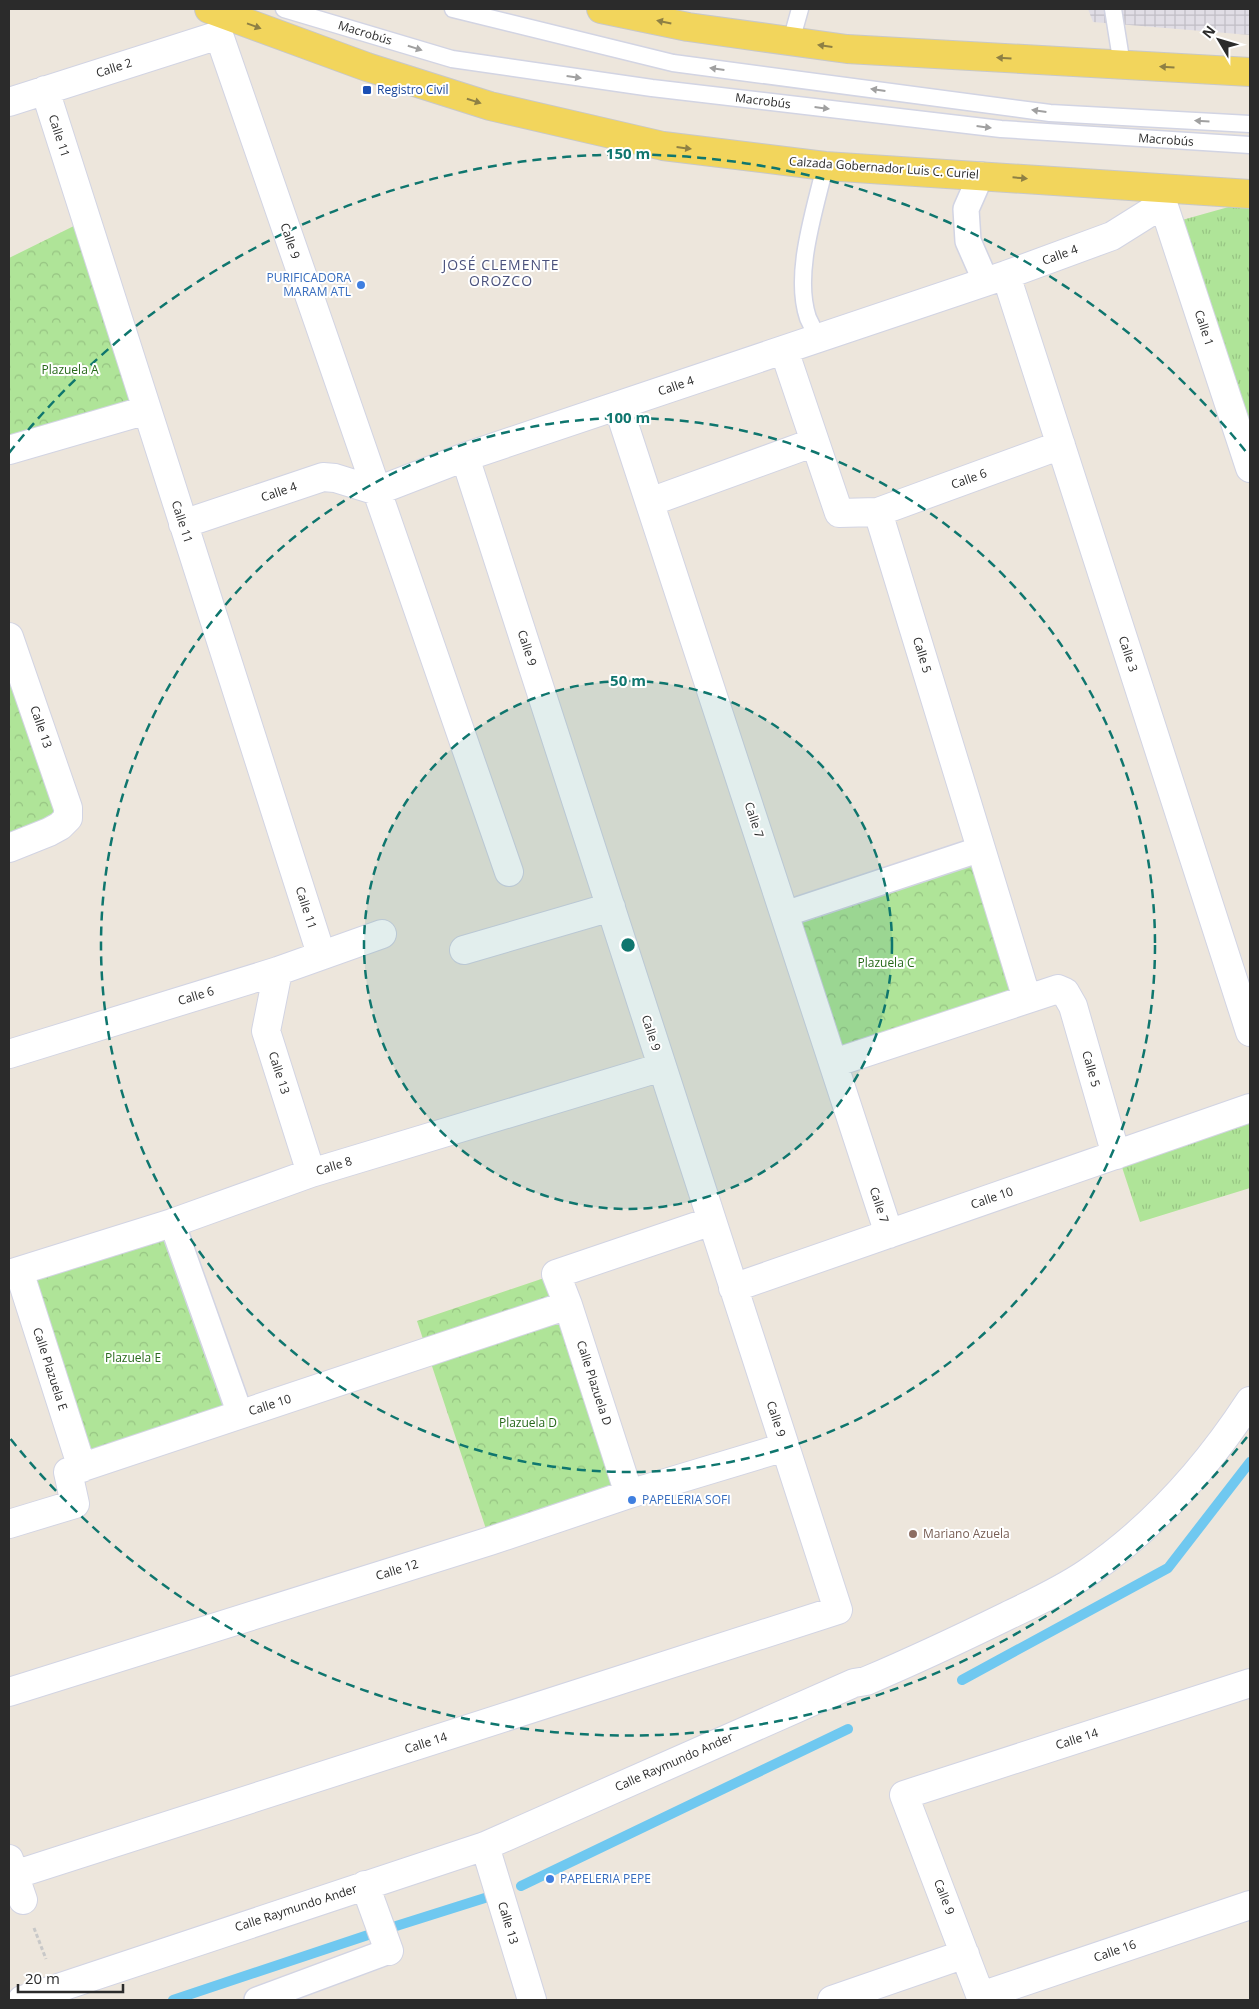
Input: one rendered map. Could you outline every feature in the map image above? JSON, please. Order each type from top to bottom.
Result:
[{"type":"main road","name":"Calzada Gobernador Luis C. Curiel","points":[[208,9],[367,67],[490,106],[663,146],[825,166],[981,175],[1161,196],[1250,194]]},
{"type":"main road","points":[[602,9],[688,27],[847,49],[1250,72]]},
{"type":"street","name":"Calle 2","points":[[9,102],[219,35]]},
{"type":"street","name":"Calle 9","points":[[219,35],[509,872]]},
{"type":"street","name":"Calle 11","points":[[45,90],[321,954]]},
{"type":"street","points":[[981,175],[966,209],[968,241],[996,279]]},
{"type":"street","name":"Calle 4","points":[[183,524],[323,477],[335,478],[377,491],[465,457],[996,279],[1112,236],[1161,196]]},
{"type":"street","name":"Calle 1","points":[[1161,196],[1250,468]]},
{"type":"street","name":"Calle 3","points":[[996,279],[1060,445],[1250,1032]]},
{"type":"street","points":[[784,350],[839,513],[878,512]]},
{"type":"street","name":"Calle 7","points":[[618,406],[889,1234]]},
{"type":"street","points":[[9,450],[147,410]]},
{"type":"street","points":[[650,502],[815,442]]},
{"type":"street","name":"Calle 6","points":[[878,512],[1060,445]]},
{"type":"street","name":"Calle 9","points":[[465,457],[838,1610]]},
{"type":"street","name":"Calle 5","points":[[878,512],[1027,999],[1058,989],[1065,992],[1073,1006],[1116,1155]]},
{"type":"street","name":"Calle 13","points":[[9,637],[14,669],[67,800],[68,818],[60,826],[49,832],[9,848]]},
{"type":"street","points":[[785,914],[981,849]]},
{"type":"street","points":[[464,950],[611,907]]},
{"type":"street","name":"Calle 6","points":[[9,1054],[278,971],[321,954],[382,934]]},
{"type":"street","name":"Calle 13","points":[[278,971],[266,1031],[311,1173]]},
{"type":"street","points":[[834,1063],[1027,999]]},
{"type":"street","name":"Calle 8","points":[[14,1272],[172,1223],[311,1173],[662,1067]]},
{"type":"street","name":"Calle 10","points":[[734,1288],[1250,1108]]},
{"type":"street","name":"Calle Plazuela D","points":[[630,1494],[556,1274],[712,1220]]},
{"type":"street","points":[[172,1223],[240,1414]]},
{"type":"street","name":"Calle Plazuela E","points":[[14,1272],[82,1468]]},
{"type":"street","name":"Calle 10","points":[[82,1468],[568,1305]]},
{"type":"street","name":"Calle Raymundo Ander","points":[[22,2000],[485,1846],[854,1683],[866,1681],[934,1652],[1037,1601],[1086,1574],[1131,1540],[1163,1511],[1192,1478],[1250,1401]]},
{"type":"street","name":"Calle 12","points":[[9,1692],[481,1544],[630,1494],[785,1447]]},
{"type":"street","points":[[9,1524],[75,1504],[68,1472],[82,1468]]},
{"type":"street","name":"Calle 14","points":[[15,1878],[838,1610]]},
{"type":"street","name":"Calle 14","points":[[904,1794],[1250,1683]]},
{"type":"street","name":"Calle 9","points":[[904,1794],[982,1998]]},
{"type":"street","name":"Calle 13","points":[[485,1846],[532,2000]]},
{"type":"street","points":[[257,2000],[389,1951],[365,1885]]},
{"type":"street","name":"Calle 16","points":[[982,1998],[1250,1905]]},
{"type":"street","points":[[832,2000],[965,1954]]},
{"type":"lane","name":"Macrobús","points":[[284,9],[452,59],[624,84],[1001,129],[1250,145]]},
{"type":"lane","name":"Macrobús","points":[[453,9],[673,63],[1050,113],[1250,124]]},
{"type":"lane","points":[[791,42],[800,9]]},
{"type":"lane","points":[[1113,9],[1122,65]]},
{"type":"lane","points":[[819,338],[808,318],[804,295],[804,276],[805,257],[825,166]]},
{"type":"path","points":[[15,1878],[56,1988]]},
{"type":"shaded area","points":[[1088,9],[1250,9],[1250,35],[1093,22]]},
{"type":"green space","points":[[1250,201],[1250,454],[1175,222]]},
{"type":"green space","name":"Plazuela A","points":[[86,220],[147,410],[9,459],[9,258]]},
{"type":"green space","points":[[9,671],[68,818],[9,845]]},
{"type":"green space","name":"Plazuela C","points":[[981,849],[1027,999],[834,1063],[785,914]]},
{"type":"green space","points":[[1250,1114],[1250,1188],[1140,1222],[1119,1158]]},
{"type":"green space","name":"Plazuela E","points":[[172,1223],[240,1414],[82,1468],[19,1271]]},
{"type":"green space","name":"Plazuela D","points":[[556,1274],[629,1494],[490,1541],[417,1321]]},
{"type":"waterway","points":[[962,1680],[1168,1568],[1250,1462]]},
{"type":"waterway","points":[[521,1886],[848,1729]]},
{"type":"waterway","points":[[393,1927],[488,1897]]},
{"type":"waterway","points":[[173,2000],[368,1935]]},
{"type":"place","name":"Registro Civil","points":[[367,90]]},
{"type":"place","name":"PURIFICADORA MARAM ATL","points":[[361,285]]},
{"type":"place","name":"PAPELERIA SOFI","points":[[632,1500]]},
{"type":"place","name":"Mariano Azuela","points":[[913,1534]]},
{"type":"place","name":"PAPELERIA PEPE","points":[[550,1879]]},
{"type":"district","name":"JOSÉ CLEMENTE OROZCO","points":[[501,274]]}]
